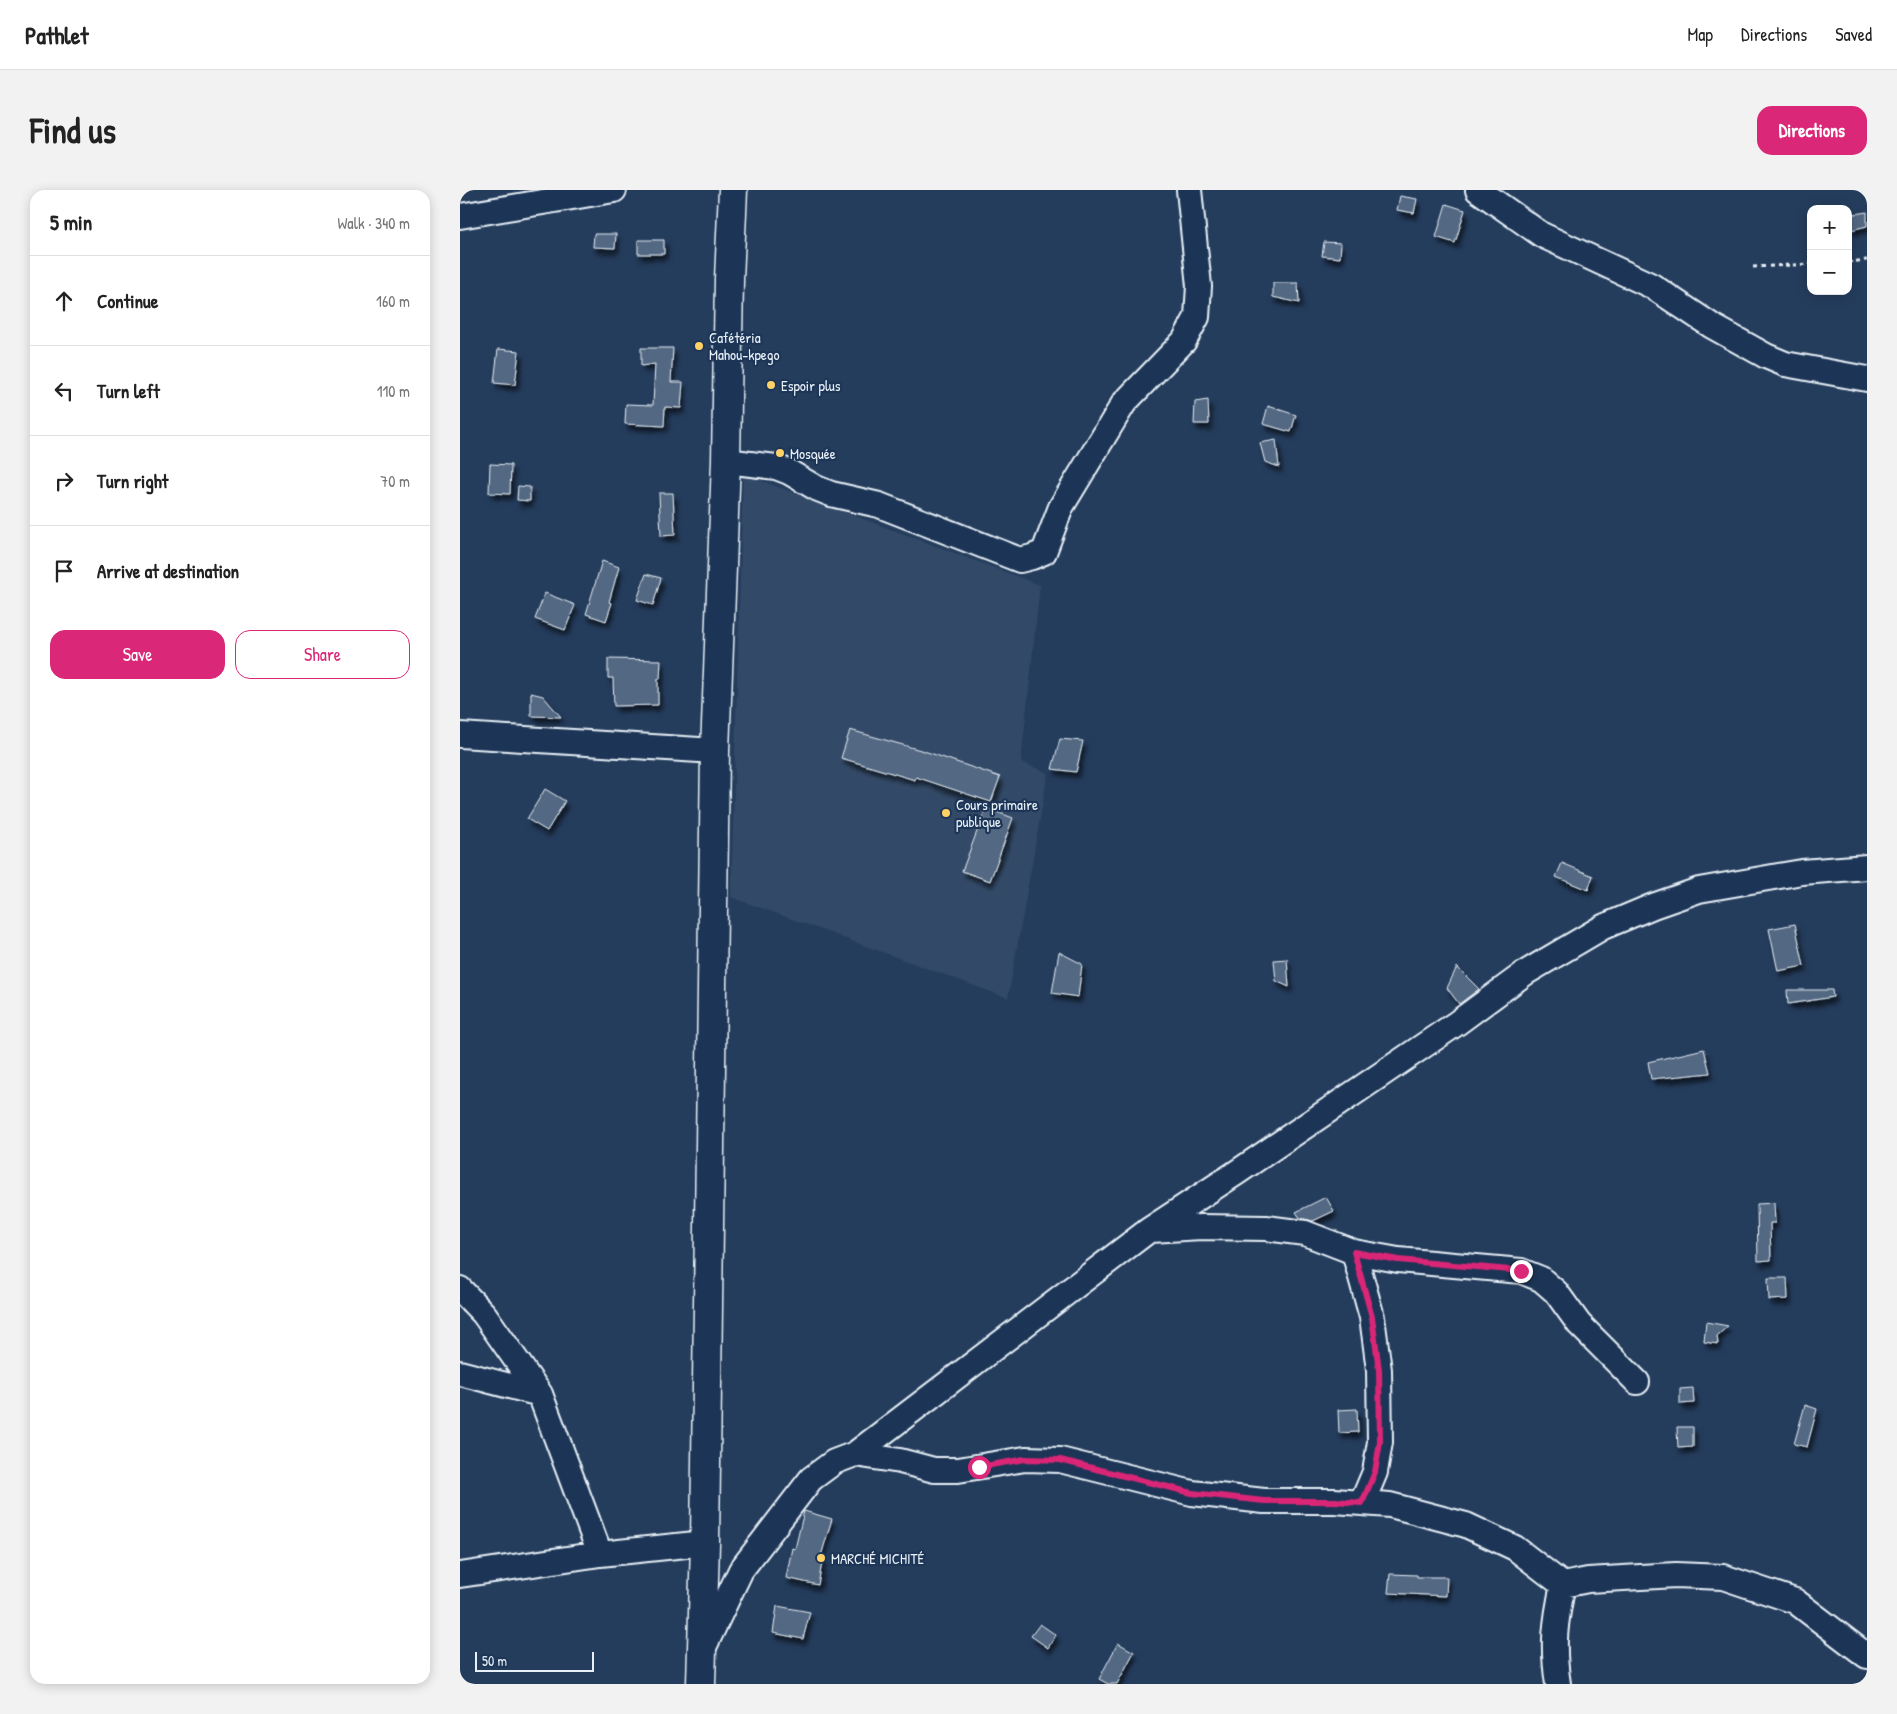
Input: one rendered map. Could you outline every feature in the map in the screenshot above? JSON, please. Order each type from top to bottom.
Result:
[{"type":"highway","points":[[701,1684],[705,1543],[715,751],[726,461],[729,279],[733,190]]},
{"type":"street","points":[[460,216],[614,190]]},
{"type":"street","points":[[726,461],[776,468],[789,472],[816,488],[831,494],[879,505],[1020,560],[1032,558],[1044,552],[1061,507],[1124,403],[1184,341],[1197,317],[1199,286],[1189,190]]},
{"type":"street","points":[[1478,190],[1542,235],[1652,286],[1712,326],[1766,356],[1785,364],[1867,379]]},
{"type":"street","points":[[460,735],[715,751]]},
{"type":"street","points":[[701,1653],[741,1570],[812,1479],[834,1462],[855,1454],[1149,1230],[1253,1162],[1457,1023],[1525,974],[1603,927],[1653,906],[1699,890],[1802,872],[1867,867]]},
{"type":"street","points":[[1149,1230],[1201,1227],[1266,1228],[1305,1233],[1354,1252],[1398,1260],[1521,1271],[1541,1279],[1556,1292],[1579,1324],[1637,1382]]},
{"type":"street","points":[[1354,1252],[1372,1317],[1379,1370],[1380,1442],[1375,1472],[1362,1503]]},
{"type":"street","points":[[460,1289],[484,1314],[540,1394],[600,1554]]},
{"type":"street","points":[[460,1373],[540,1394]]},
{"type":"street","points":[[855,1454],[900,1461],[934,1470],[958,1470],[1025,1459],[1060,1460],[1192,1493],[1264,1501],[1334,1501],[1390,1505],[1466,1525],[1515,1548],[1563,1585],[1588,1580],[1676,1575],[1723,1577],[1795,1601],[1867,1656]]},
{"type":"street","points":[[460,1575],[600,1554],[705,1543]]},
{"type":"street","points":[[1558,1684],[1554,1658],[1555,1619],[1563,1585]]},
{"type":"path","points":[[1852,262],[1867,260]]},
{"type":"path","points":[[1753,267],[1807,264]]},
{"type":"shaded area","points":[[743,474],[1040,585],[1021,762],[1048,773],[1008,998],[731,897]]},
{"type":"building","points":[[1400,196],[1417,199],[1414,213],[1397,210]]},
{"type":"building","points":[[1446,204],[1465,210],[1455,243],[1436,237]]},
{"type":"building","points":[[1867,212],[1867,226],[1852,230],[1852,214]]},
{"type":"building","points":[[594,234],[616,234],[615,248],[593,247]]},
{"type":"building","points":[[638,240],[664,240],[664,254],[638,254]]},
{"type":"building","points":[[1324,242],[1341,243],[1340,258],[1322,256]]},
{"type":"building","points":[[1273,283],[1298,283],[1299,303],[1273,297]]},
{"type":"building","points":[[641,348],[673,348],[671,382],[683,382],[681,408],[665,407],[664,426],[625,424],[626,404],[653,405],[655,364],[641,366]]},
{"type":"building","points":[[498,349],[519,351],[515,385],[494,383]]},
{"type":"building","points":[[1208,400],[1209,424],[1194,424],[1195,402]]},
{"type":"building","points":[[1268,406],[1296,415],[1291,432],[1263,424]]},
{"type":"building","points":[[1276,440],[1279,467],[1265,462],[1260,443]]},
{"type":"building","points":[[490,464],[511,465],[510,494],[489,493]]},
{"type":"building","points":[[518,486],[530,487],[530,501],[517,500]]},
{"type":"building","points":[[659,493],[673,493],[675,535],[661,536]]},
{"type":"building","points":[[602,561],[619,567],[609,602],[612,603],[606,621],[586,614]]},
{"type":"building","points":[[646,574],[661,578],[653,605],[637,600]]},
{"type":"building","points":[[545,593],[575,605],[565,630],[535,619]]},
{"type":"building","points":[[608,659],[661,660],[660,679],[658,679],[658,705],[614,706],[613,678],[608,678]]},
{"type":"building","points":[[531,693],[543,696],[561,717],[531,716]]},
{"type":"building","points":[[850,730],[924,751],[1000,777],[991,802],[916,777],[915,780],[841,758]]},
{"type":"building","points":[[1060,739],[1083,741],[1076,772],[1052,769]]},
{"type":"building","points":[[545,789],[565,801],[547,831],[527,819]]},
{"type":"building","points":[[986,808],[1013,818],[990,881],[962,871]]},
{"type":"building","points":[[1562,863],[1593,876],[1588,890],[1556,877]]},
{"type":"building","points":[[1795,924],[1804,966],[1778,971],[1769,929]]},
{"type":"building","points":[[1059,952],[1082,964],[1078,997],[1052,993]]},
{"type":"building","points":[[1287,959],[1289,987],[1276,981],[1274,960]]},
{"type":"building","points":[[1457,967],[1479,989],[1459,1004],[1447,988]]},
{"type":"building","points":[[1787,990],[1832,990],[1833,997],[1788,1004]]},
{"type":"building","points":[[1704,1049],[1710,1073],[1651,1079],[1648,1062]]},
{"type":"building","points":[[1326,1197],[1334,1211],[1313,1221],[1300,1218],[1296,1212]]},
{"type":"building","points":[[1774,1203],[1775,1223],[1770,1223],[1771,1260],[1758,1261],[1757,1204]]},
{"type":"building","points":[[1768,1278],[1787,1278],[1788,1299],[1769,1300]]},
{"type":"building","points":[[1706,1322],[1728,1326],[1717,1336],[1718,1344],[1704,1342]]},
{"type":"building","points":[[1693,1388],[1694,1403],[1680,1404],[1680,1389]]},
{"type":"building","points":[[1805,1405],[1817,1409],[1807,1447],[1794,1444]]},
{"type":"building","points":[[1357,1409],[1358,1432],[1339,1433],[1338,1410]]},
{"type":"building","points":[[1677,1427],[1693,1427],[1693,1447],[1678,1448]]},
{"type":"building","points":[[804,1511],[832,1519],[821,1556],[823,1557],[818,1585],[786,1578],[792,1548],[795,1549]]},
{"type":"building","points":[[1390,1574],[1417,1575],[1417,1577],[1447,1577],[1446,1596],[1388,1593]]},
{"type":"building","points":[[777,1606],[810,1612],[803,1639],[773,1633]]},
{"type":"building","points":[[1040,1624],[1056,1635],[1048,1648],[1031,1636]]},
{"type":"building","points":[[1118,1643],[1134,1652],[1117,1684],[1108,1684],[1099,1679]]},
{"type":"place","name":"Cafétéria Mahou-kpego","points":[[699,346]]},
{"type":"place","name":"Espoir plus","points":[[771,385]]},
{"type":"place","name":"Mosquée","points":[[780,453]]},
{"type":"place","name":"Cours primaire publique","points":[[946,813]]},
{"type":"place","name":"MARCHÉ MICHITÉ","points":[[821,1558]]},
{"type":"route","points":[[979,1467],[1025,1459],[1044,1458],[1060,1460],[1192,1493],[1264,1501],[1362,1503],[1375,1472],[1380,1442],[1379,1370],[1372,1317],[1354,1252],[1398,1260],[1521,1271]]}]
